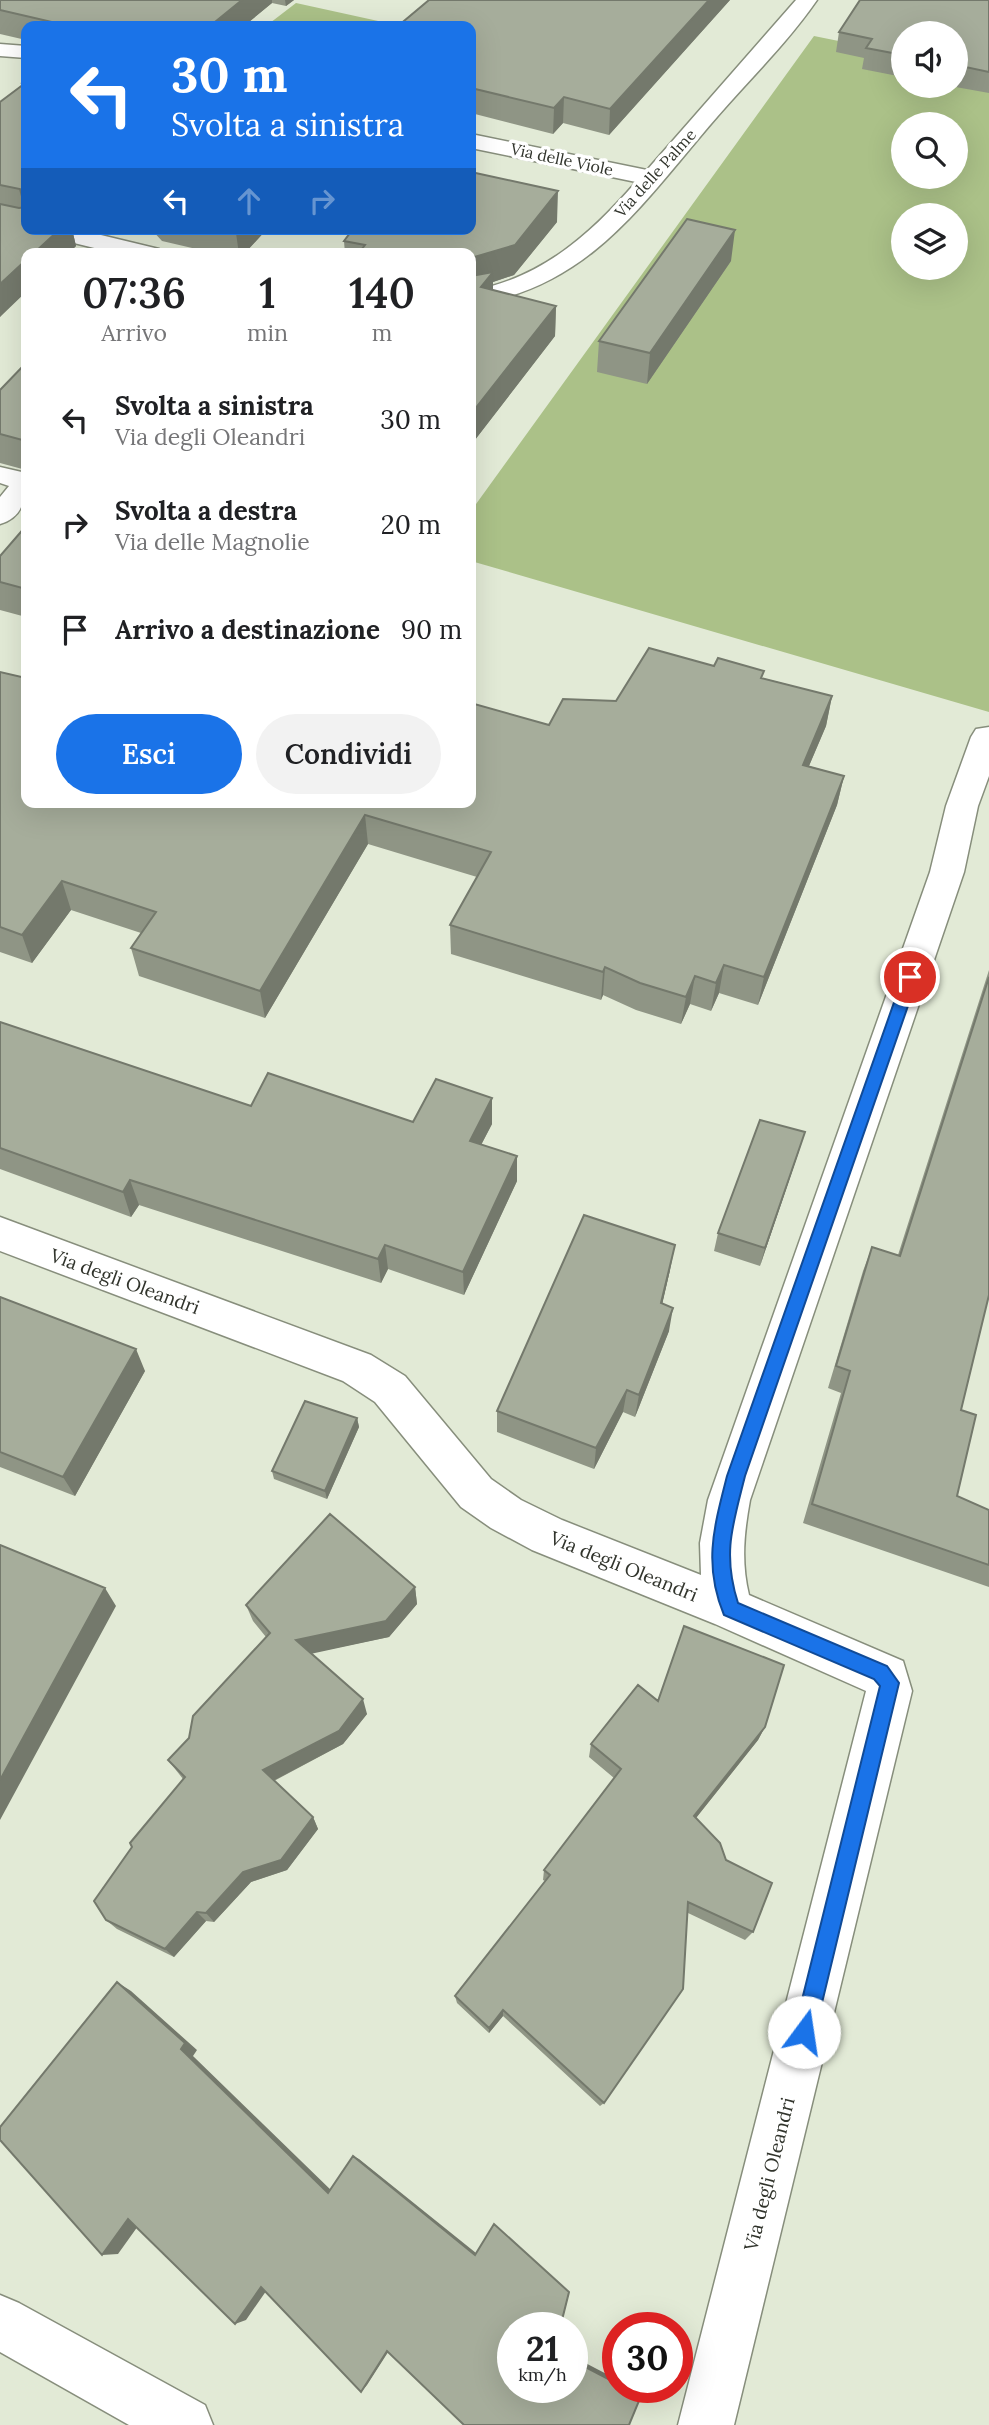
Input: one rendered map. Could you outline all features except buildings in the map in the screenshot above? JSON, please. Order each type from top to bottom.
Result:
[{"type":"street","name":"Via delle Palme","points":[[476,297],[514,289],[567,262],[593,242],[807,0]]},
{"type":"street","points":[[0,50],[21,52]]},
{"type":"street","name":"Via delle Viole","points":[[476,142],[652,178]]},
{"type":"street","points":[[70,235],[125,248]]},
{"type":"street","points":[[0,475],[21,482]]},
{"type":"street","points":[[0,515],[21,489]]},
{"type":"street","points":[[731,1609],[721,1577],[720,1540],[729,1500],[947,872],[962,806],[987,737]]},
{"type":"street","name":"Via degli Oleandri","points":[[0,1234],[374,1376],[390,1389],[477,1493],[506,1514],[547,1535],[880,1672],[890,1683],[706,2425]]},
{"type":"street","points":[[0,2322],[185,2425]]},
{"type":"green space","points":[[296,3],[378,21],[273,21]]},
{"type":"green space","points":[[814,36],[891,52],[891,98],[968,98],[968,81],[989,71],[989,712],[476,562],[476,504]]},
{"type":"route","points":[[804,2032],[890,1683],[880,1672],[731,1609],[721,1577],[720,1540],[736,1476],[910,977]]}]
